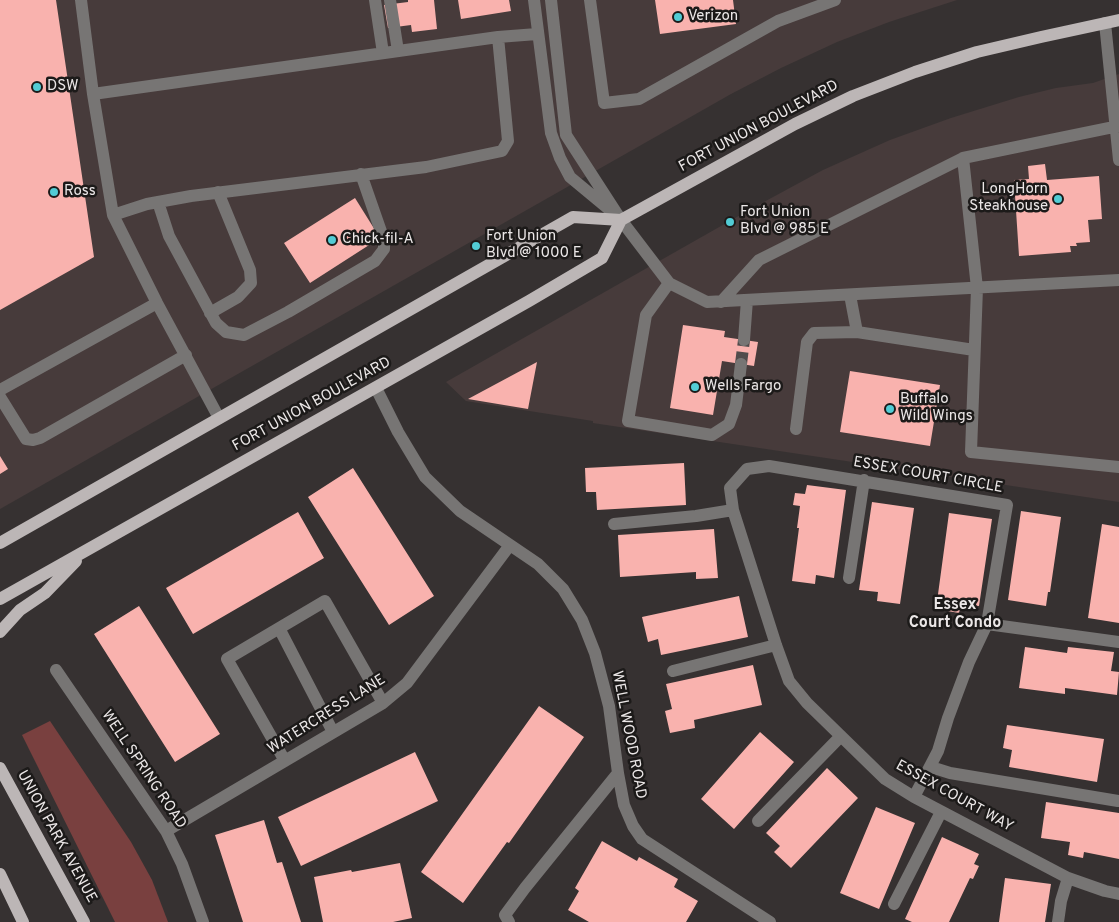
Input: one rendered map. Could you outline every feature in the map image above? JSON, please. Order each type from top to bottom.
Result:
[{"type":"main road","name":"FORT UNION BOULEVARD","points":[[0,599],[376,388],[602,258],[621,220],[795,124],[853,96],[915,72],[977,52],[1119,20]]},
{"type":"main road","points":[[0,543],[573,217],[621,220]]},
{"type":"main road","points":[[0,632],[20,610],[45,593],[86,551]]},
{"type":"main road","name":"UNION PARK AVENUE","points":[[0,768],[84,922]]},
{"type":"main road","points":[[0,874],[23,922]]},
{"type":"street","points":[[81,0],[93,94],[113,214],[157,303],[219,418]]},
{"type":"street","points":[[375,0],[384,53]]},
{"type":"street","points":[[390,0],[398,51]]},
{"type":"street","points":[[534,0],[550,133],[570,177],[621,220]]},
{"type":"street","points":[[552,0],[566,135],[621,220],[669,282],[707,302],[1119,280]]},
{"type":"street","points":[[590,0],[604,103],[638,99],[778,21],[835,0]]},
{"type":"street","points":[[1105,23],[1119,160]]},
{"type":"street","points":[[93,94],[498,37],[538,34]]},
{"type":"street","points":[[113,214],[158,202],[218,192],[426,167],[502,151],[508,141],[498,37]]},
{"type":"street","points":[[721,302],[759,260],[963,158],[1117,126]]},
{"type":"street","points":[[963,158],[976,288],[971,452],[1119,467]]},
{"type":"street","points":[[158,202],[169,236],[216,323],[226,332],[244,334],[288,312],[376,261],[384,250],[384,240],[361,174]]},
{"type":"street","points":[[210,313],[238,297],[251,283],[250,270],[218,192]]},
{"type":"street","points":[[669,282],[646,315],[628,421],[712,435],[729,424],[736,404],[740,364]]},
{"type":"street","points":[[850,295],[857,332]]},
{"type":"street","points":[[744,340],[747,300]]},
{"type":"street","points":[[0,390],[157,303]]},
{"type":"street","points":[[796,429],[807,342],[814,333],[857,332],[974,350]]},
{"type":"street","points":[[0,397],[26,439],[32,440],[40,438],[186,355]]},
{"type":"street","name":"WELL WOOD ROAD","points":[[376,388],[398,432],[426,478],[460,511],[538,564],[564,589],[582,620],[595,653],[609,706],[624,805],[633,826],[642,838],[770,922]]},
{"type":"street","name":"ESSEX COURT CIRCLE","points":[[747,469],[769,466],[864,480],[1007,505],[987,624],[969,662],[938,751],[914,797]]},
{"type":"street","name":"ESSEX COURT WAY","points":[[747,469],[730,488],[733,510],[789,681],[807,703],[886,779],[914,797],[1068,878],[1119,894]]},
{"type":"street","points":[[849,578],[864,480]]},
{"type":"street","points":[[614,524],[696,516],[733,510]]},
{"type":"street","name":"WATERCRESS LANE","points":[[166,831],[383,703],[407,683],[510,545]]},
{"type":"street","points":[[285,761],[227,659],[279,628],[325,601],[383,703]]},
{"type":"street","points":[[987,624],[1119,642]]},
{"type":"street","points":[[279,628],[333,732]]},
{"type":"street","points":[[673,671],[776,645]]},
{"type":"street","name":"WELL SPRING ROAD","points":[[56,670],[166,831],[182,864],[203,922]]},
{"type":"street","points":[[758,821],[841,736]]},
{"type":"street","points":[[931,767],[950,773],[1118,801]]},
{"type":"street","points":[[509,922],[506,915],[525,888],[618,773]]},
{"type":"street","points":[[894,904],[941,812]]},
{"type":"street","points":[[1058,922],[1061,902],[1068,878]]},
{"type":"shaded area","points":[[0,0],[957,0],[889,22],[837,42],[731,94],[0,509]]},
{"type":"shaded area","points":[[1119,74],[1119,502],[593,423],[593,421],[466,401],[446,382],[823,170],[890,140],[951,118],[1019,97],[1056,88],[1093,83]]},
{"type":"shaded area","points":[[50,721],[131,842],[152,880],[168,922],[115,922],[22,735]]},
{"type":"building","points":[[0,0],[56,0],[94,257],[0,310]]},
{"type":"building","points":[[408,0],[434,0],[437,29],[412,32],[411,25],[388,28],[384,5],[408,2]]},
{"type":"building","points":[[458,0],[509,0],[511,11],[461,19]]},
{"type":"building","points":[[655,0],[733,0],[736,24],[660,34]]},
{"type":"building","name":"LongHorn Steakhouse","points":[[1045,164],[1047,180],[1099,176],[1102,219],[1088,220],[1090,242],[1076,243],[1077,246],[1070,246],[1071,252],[1019,256],[1014,180],[1029,179],[1028,166]]},
{"type":"building","name":"Chick-fil-A","points":[[355,198],[380,238],[310,283],[284,243]]},
{"type":"building","name":"Wells Fargo","points":[[683,325],[725,331],[724,337],[758,342],[754,366],[722,361],[713,415],[670,408]]},
{"type":"building","points":[[537,362],[528,409],[468,399]]},
{"type":"building","name":"Buffalo Wild Wings","points":[[850,371],[940,385],[930,446],[840,432]]},
{"type":"building","points":[[0,456],[8,469],[0,474]]},
{"type":"building","points":[[684,463],[686,505],[597,510],[596,492],[586,492],[585,468]]},
{"type":"building","points":[[353,468],[434,596],[389,625],[308,497]]},
{"type":"building","points":[[807,485],[846,490],[834,578],[816,575],[815,584],[792,581],[800,506],[793,505],[795,493],[805,494]]},
{"type":"building","points":[[872,502],[914,508],[900,604],[877,601],[878,592],[859,590]]},
{"type":"building","points":[[1021,511],[1061,517],[1050,592],[1048,592],[1046,606],[1008,600]]},
{"type":"building","points":[[298,512],[324,558],[193,634],[166,588]]},
{"type":"building","points":[[949,513],[992,519],[979,606],[961,604],[959,613],[936,609]]},
{"type":"building","points":[[1102,524],[1119,527],[1119,623],[1088,618]]},
{"type":"building","points":[[714,529],[718,578],[696,579],[696,572],[620,577],[618,535]]},
{"type":"building","points":[[739,596],[748,637],[661,655],[658,639],[648,642],[642,617]]},
{"type":"building","points":[[139,606],[220,734],[175,762],[94,634]]},
{"type":"building","points":[[1025,647],[1067,653],[1068,647],[1114,652],[1111,671],[1119,672],[1117,695],[1065,688],[1065,694],[1019,688]]},
{"type":"building","points":[[753,665],[762,705],[694,720],[695,728],[670,733],[665,711],[672,709],[666,684]]},
{"type":"building","points":[[539,706],[584,737],[509,843],[507,842],[463,903],[421,872]]},
{"type":"building","points":[[1007,725],[1104,739],[1097,782],[1009,767],[1012,750],[1003,748]]},
{"type":"building","points":[[760,732],[794,762],[734,829],[701,799]]},
{"type":"building","points":[[415,752],[438,801],[301,866],[278,817]]},
{"type":"building","points":[[827,768],[858,798],[791,868],[774,852],[780,846],[766,833]]},
{"type":"building","points":[[1046,802],[1119,813],[1119,859],[1084,852],[1083,858],[1068,855],[1070,842],[1041,838]]},
{"type":"building","points":[[876,807],[915,823],[879,909],[840,893]]},
{"type":"building","points":[[264,820],[277,863],[282,862],[301,922],[243,922],[215,835]]},
{"type":"building","points":[[942,837],[979,854],[974,864],[979,866],[973,879],[970,878],[949,922],[912,922],[905,919]]},
{"type":"building","points":[[602,841],[637,861],[639,857],[678,879],[674,887],[698,901],[686,922],[589,922],[568,910],[579,891],[575,888]]},
{"type":"building","points":[[400,863],[412,918],[393,922],[323,922],[314,877]]},
{"type":"building","points":[[1005,878],[1051,884],[1045,922],[999,922]]},
{"type":"tunnel","points":[[741,364],[744,340]]},
{"type":"place","name":"Verizon","points":[[678,17]]},
{"type":"place","name":"DSW","points":[[37,87]]},
{"type":"place","name":"Ross","points":[[54,192]]},
{"type":"place","name":"LongHorn Steakhouse","points":[[1058,199]]},
{"type":"place","name":"Fort Union Blvd @ 985 E","points":[[730,222]]},
{"type":"place","name":"Chick-fil-A","points":[[332,240]]},
{"type":"place","name":"Fort Union Blvd @ 1000 E","points":[[476,246]]},
{"type":"place","name":"Wells Fargo","points":[[695,387]]},
{"type":"place","name":"Buffalo Wild Wings","points":[[890,409]]},
{"type":"district","name":"Essex Court Condo","points":[[955,615]]}]
